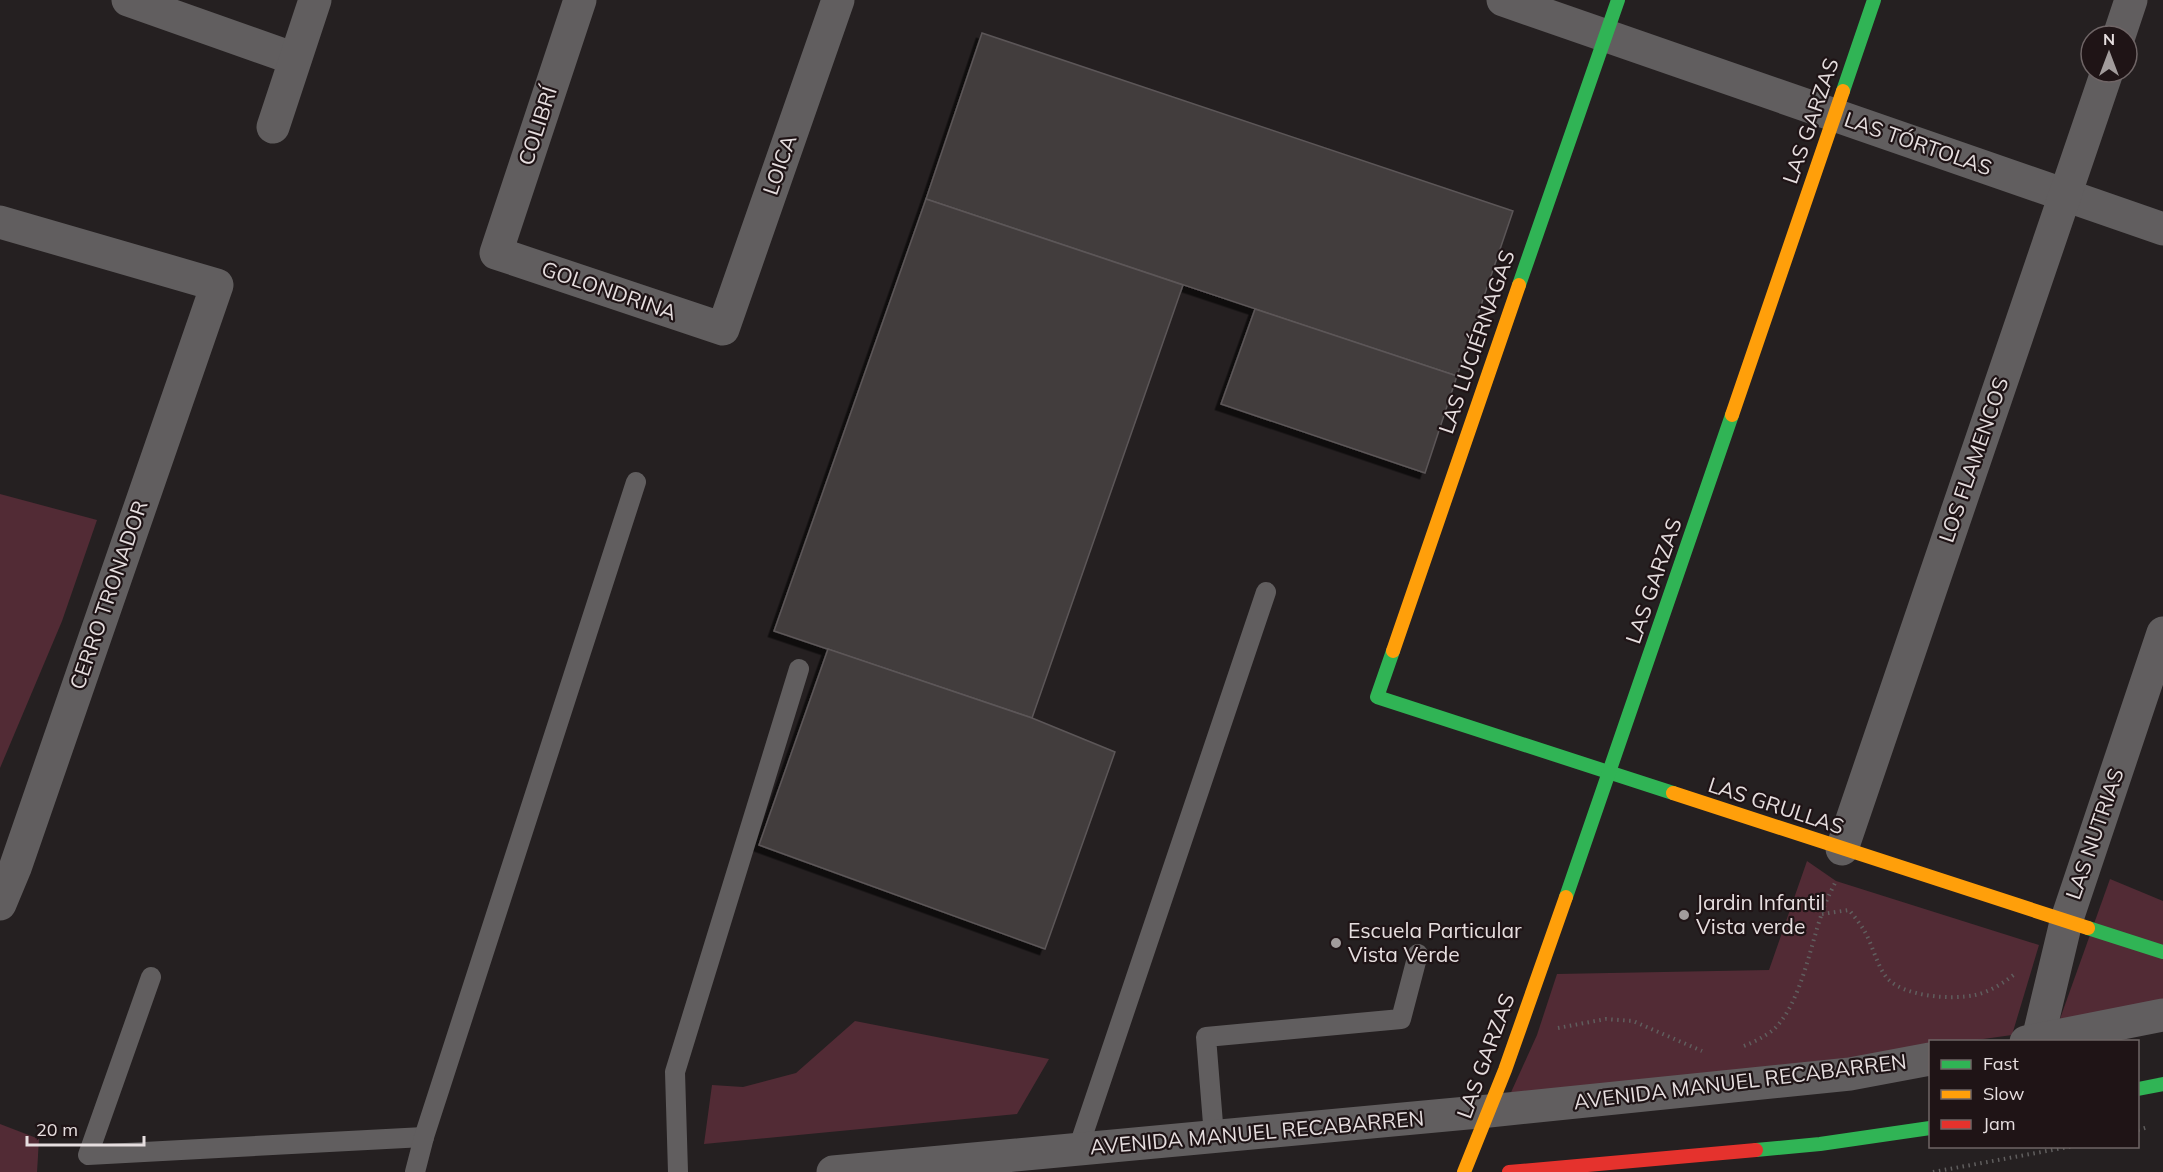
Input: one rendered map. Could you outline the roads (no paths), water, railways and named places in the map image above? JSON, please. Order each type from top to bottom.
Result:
[{"type":"street","points":[[128,0],[295,59]]},
{"type":"street","points":[[273,127],[315,0]]},
{"type":"street","name":"COLIBRÍ","points":[[496,253],[580,0]]},
{"type":"street","name":"LOICA","points":[[723,329],[838,0]]},
{"type":"street","name":"LAS TÓRTOLAS","points":[[1503,0],[2163,229]]},
{"type":"street","name":"LAS LUCIÉRNAGAS","points":[[1377,697],[1617,0]]},
{"type":"street","name":"LAS GARZAS","points":[[1464,1172],[1512,1050],[1610,773],[1874,0]]},
{"type":"street","points":[[2123,24],[2131,0]]},
{"type":"street","name":"LOS FLAMENCOS","points":[[1842,849],[2103,84]]},
{"type":"street","name":"CERRO TRONADOR","points":[[0,222],[216,285],[7,860],[0,904]]},
{"type":"street","name":"GOLONDRINA","points":[[496,253],[723,329]]},
{"type":"street","name":"LAS NUTRIAS","points":[[2032,1040],[2064,931],[2163,633]]},
{"type":"street","name":"LAS GRULLAS","points":[[1377,697],[1842,849],[2064,931],[2163,952]]},
{"type":"street","points":[[2032,1040],[2163,1015]]},
{"type":"street","name":"AVENIDA MANUEL RECABARREN","points":[[833,1172],[1489,1111],[1851,1074],[1929,1059]]},
{"type":"street","points":[[2139,1089],[2163,1084]]},
{"type":"street","points":[[1509,1172],[1820,1144],[1929,1128]]},
{"type":"lane","points":[[415,1172],[424,1137],[636,482]]},
{"type":"lane","points":[[1078,1149],[1266,592]]},
{"type":"lane","points":[[678,1172],[675,1072],[799,669]]},
{"type":"lane","points":[[1214,1136],[1206,1037],[1401,1019],[1418,954]]},
{"type":"lane","points":[[151,977],[88,1155],[424,1137]]},
{"type":"place","name":"Jardin Infantil Vista verde","points":[[1684,915]]},
{"type":"place","name":"Escuela Particular Vista Verde","points":[[1336,943]]}]
